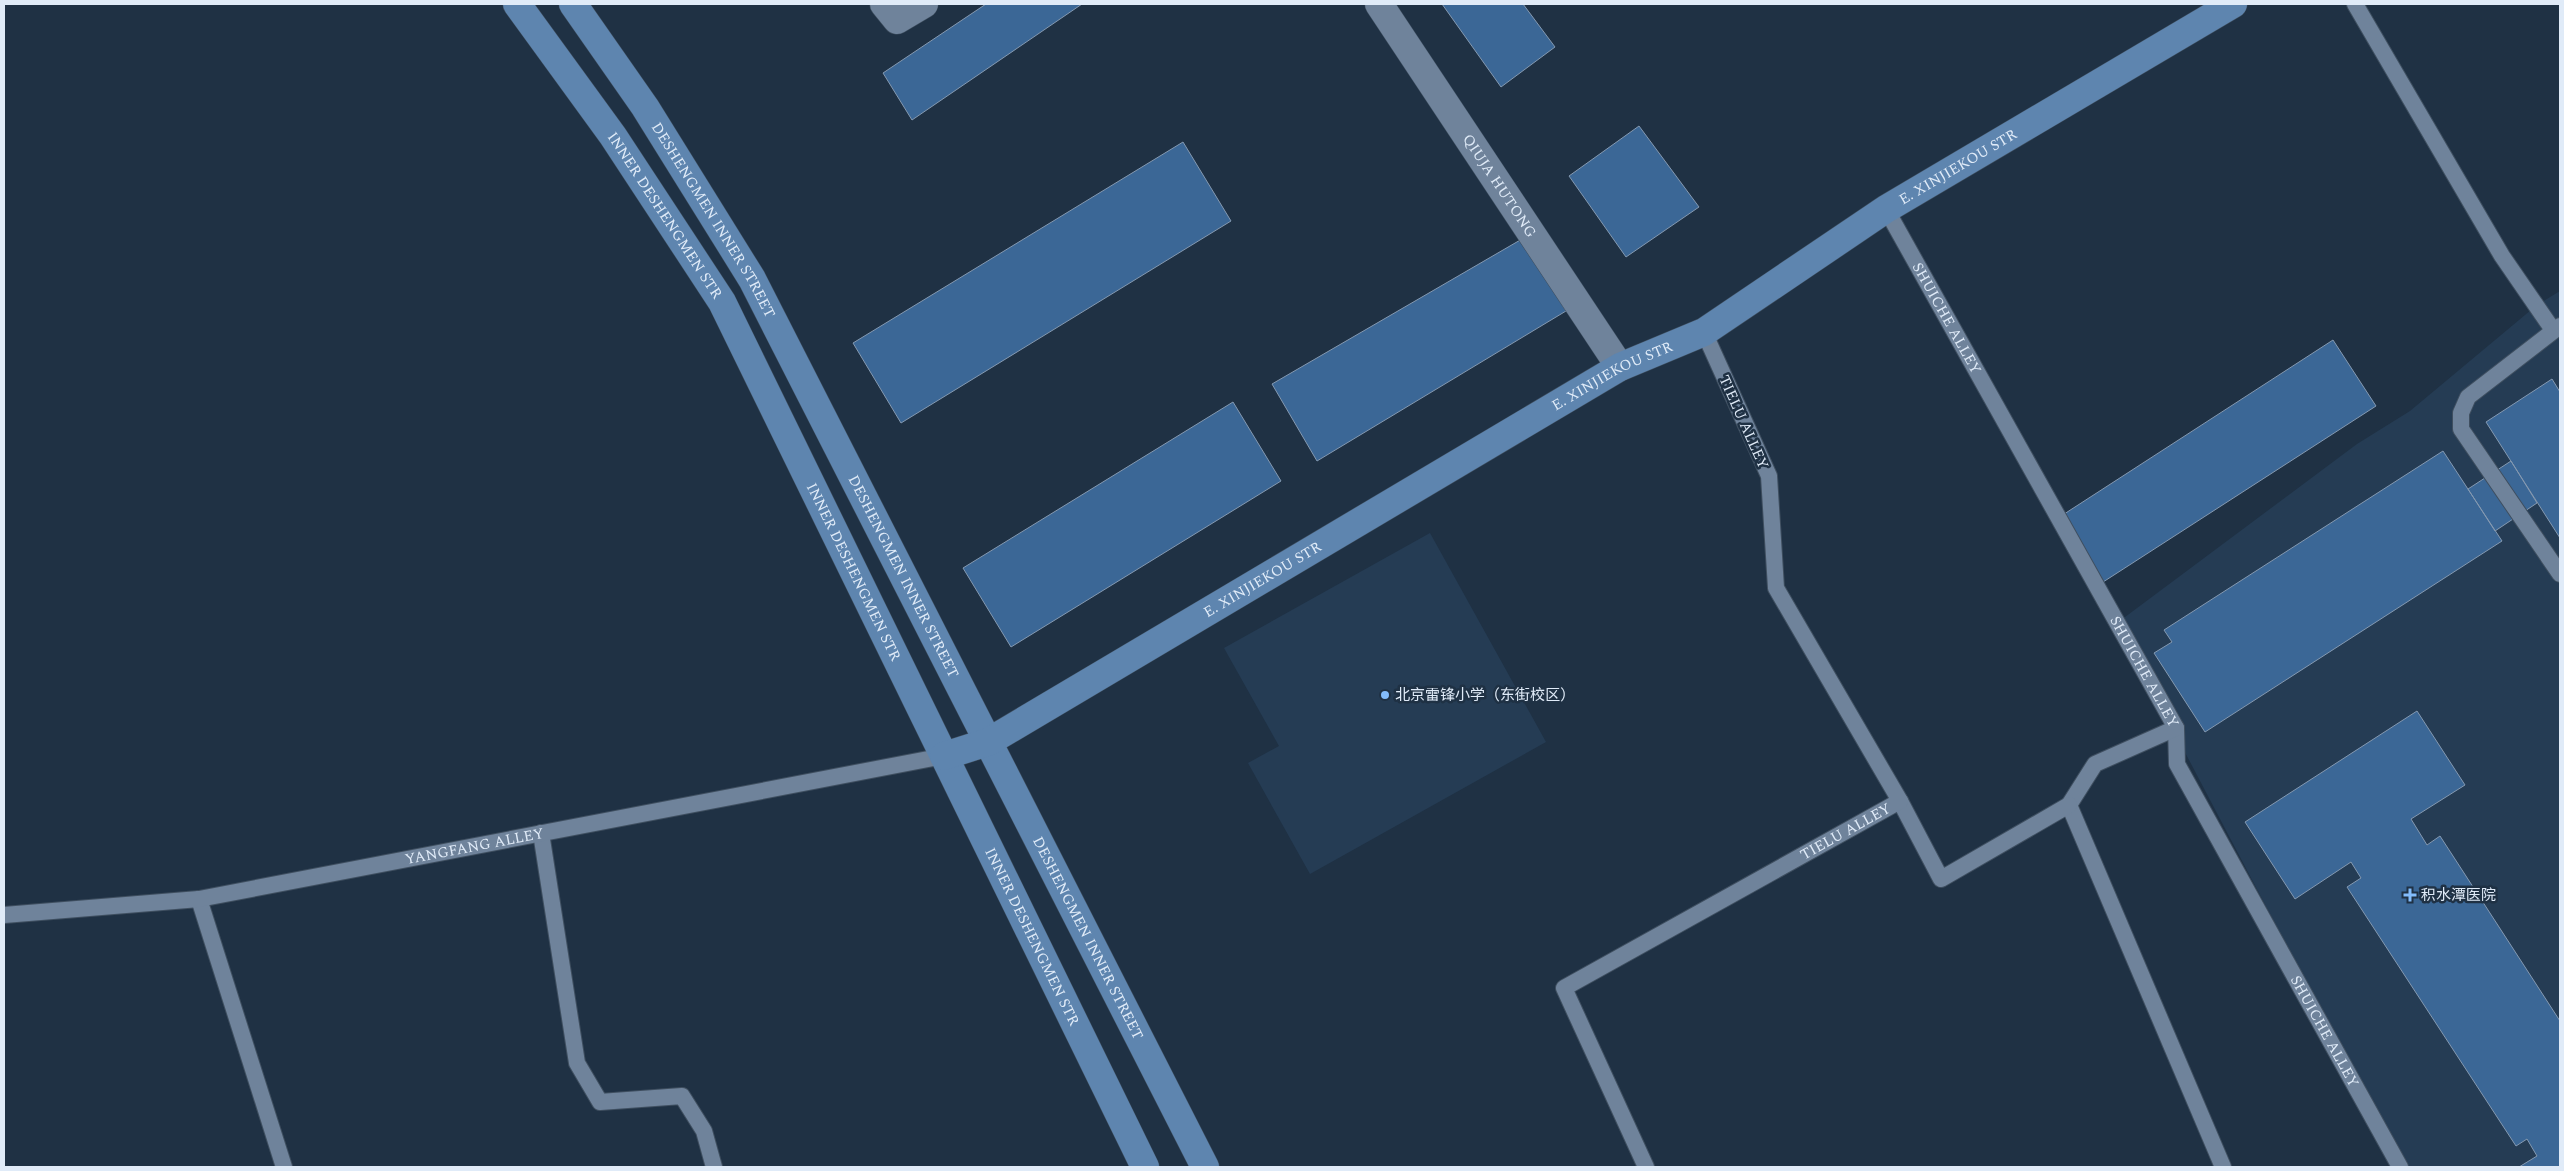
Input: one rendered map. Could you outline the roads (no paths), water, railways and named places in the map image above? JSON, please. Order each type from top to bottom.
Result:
[{"type":"main road","name":"INNER DESHENGMEN STR","points":[[517,4],[613,136],[722,302],[1146,1167]]},
{"type":"main road","name":"DESHENGMEN INNER STREET","points":[[573,4],[645,107],[752,279],[1206,1167]]},
{"type":"main road","name":"E. XINJIEKOU STR","points":[[944,756],[988,742],[1620,367],[1704,332],[1886,209],[2233,4]]},
{"type":"street","points":[[884,4],[896,20],[924,4]]},
{"type":"street","name":"QIUJA HUTONG","points":[[1379,4],[1620,367]]},
{"type":"lane","points":[[2355,4],[2502,256],[2557,328],[2468,397],[2462,413],[2461,429],[2560,574]]},
{"type":"lane","name":"SHUICHE ALLEY","points":[[1886,209],[2176,728],[2177,764],[2400,1167]]},
{"type":"lane","name":"TIELU ALLEY","points":[[1646,1167],[1564,988],[1900,801],[1776,588],[1769,476],[1704,332]]},
{"type":"lane","points":[[1900,801],[1941,879],[2069,805],[2095,764],[2176,728]]},
{"type":"lane","name":"YANGFANG ALLEY","points":[[4,915],[199,899],[944,756]]},
{"type":"lane","points":[[2069,805],[2223,1167]]},
{"type":"lane","points":[[541,833],[576,1063],[600,1102],[682,1096],[704,1131],[714,1167]]},
{"type":"lane","points":[[199,899],[284,1167]]},
{"type":"place","name":"北京雷锋小学（东街校区）","points":[[1385,695]]},
{"type":"place","name":"积水潭医院","points":[[2410,895]]}]
